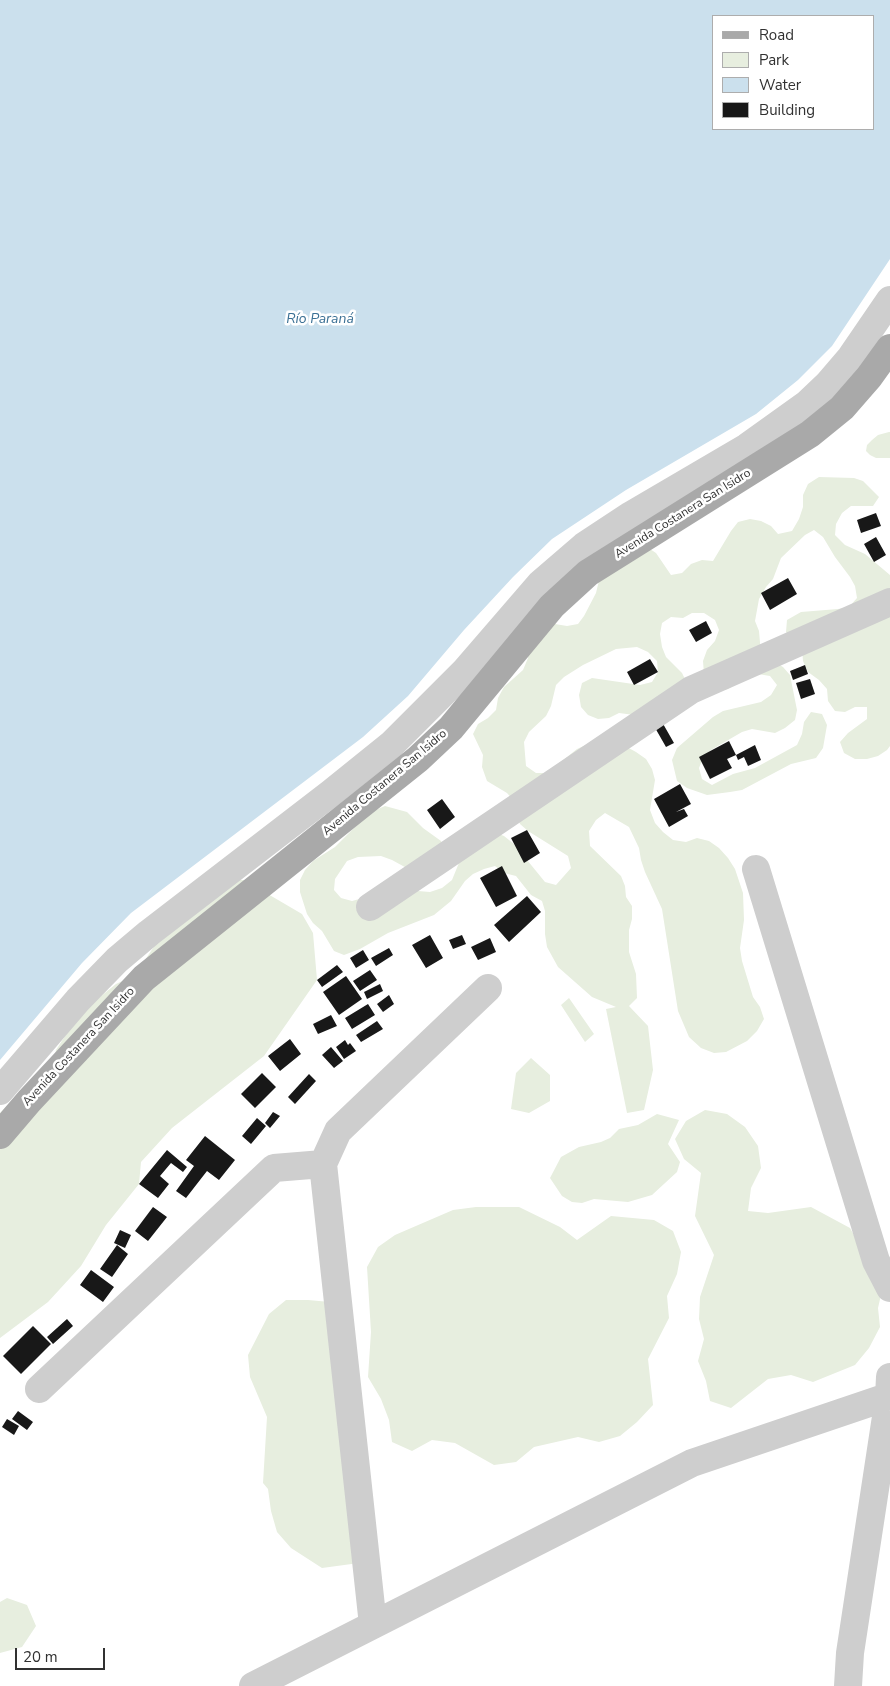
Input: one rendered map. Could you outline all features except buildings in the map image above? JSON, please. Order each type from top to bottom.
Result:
[{"type":"main road","name":"Avenida Costanera San Isidro","points":[[0,1136],[29,1101],[144,978],[418,758],[451,728],[552,606],[588,574],[810,434],[842,408],[869,377],[890,348]]},
{"type":"street","points":[[0,1092],[78,1000],[117,960],[392,744],[465,671],[541,583],[562,564],[631,515],[748,447],[807,404],[827,385],[851,357],[890,300]]},
{"type":"street","points":[[370,907],[691,690],[890,602]]},
{"type":"street","points":[[756,869],[876,1261],[890,1288]]},
{"type":"street","points":[[373,1625],[322,1164],[338,1131],[488,988]]},
{"type":"street","points":[[39,1389],[274,1168],[322,1164]]},
{"type":"street","points":[[848,1686],[850,1653],[890,1396],[890,1377]]},
{"type":"street","points":[[253,1686],[692,1463],[890,1396]]},
{"type":"green space","points":[[890,432],[890,458],[876,458],[866,451],[867,445],[878,435]]},
{"type":"green space","points":[[819,477],[854,478],[863,481],[879,497],[873,506],[851,506],[842,513],[836,524],[835,535],[845,545],[865,554],[890,575],[890,746],[887,750],[878,756],[867,759],[855,759],[844,753],[840,742],[848,733],[867,719],[867,707],[855,707],[845,712],[835,711],[828,701],[827,689],[808,672],[803,661],[802,649],[786,632],[787,620],[801,612],[849,607],[857,598],[855,586],[850,577],[823,537],[814,530],[805,535],[781,558],[773,579],[759,599],[755,621],[759,631],[761,654],[783,667],[790,675],[797,710],[795,720],[775,733],[752,729],[742,732],[711,750],[703,758],[699,768],[702,779],[712,785],[733,774],[755,768],[797,745],[802,734],[804,722],[811,712],[822,714],[827,725],[823,748],[816,758],[791,764],[742,790],[730,792],[707,795],[687,788],[677,781],[672,760],[677,748],[713,717],[723,711],[761,702],[771,695],[777,685],[770,676],[758,674],[748,677],[728,689],[717,692],[704,674],[703,661],[719,630],[715,620],[704,613],[692,613],[683,618],[671,617],[662,623],[660,634],[666,657],[682,673],[687,683],[642,716],[619,713],[609,718],[598,719],[588,715],[581,707],[579,695],[582,683],[592,678],[640,685],[652,682],[658,672],[657,661],[648,652],[637,647],[616,649],[583,665],[564,677],[556,685],[551,706],[546,716],[529,732],[524,742],[526,766],[536,773],[547,773],[577,749],[590,743],[625,746],[636,752],[646,759],[652,769],[655,780],[650,810],[655,823],[673,840],[686,842],[697,838],[709,841],[728,858],[735,869],[743,893],[744,920],[740,948],[742,961],[753,997],[760,1007],[764,1019],[757,1031],[747,1041],[726,1052],[714,1053],[701,1048],[689,1037],[678,1011],[662,909],[645,872],[639,848],[629,827],[605,813],[596,820],[589,831],[590,846],[621,876],[625,886],[626,897],[632,906],[629,952],[636,974],[637,998],[629,1006],[648,1026],[653,1070],[644,1110],[627,1113],[606,1009],[616,1007],[592,997],[558,967],[547,947],[545,911],[542,901],[531,895],[516,876],[504,873],[495,866],[484,869],[473,874],[465,881],[451,901],[434,915],[388,933],[360,949],[344,955],[334,951],[322,931],[307,914],[300,892],[300,880],[305,870],[313,861],[335,847],[373,811],[385,806],[407,812],[423,828],[441,841],[446,851],[423,877],[381,856],[358,857],[347,861],[335,879],[334,890],[341,898],[352,901],[418,891],[430,892],[442,888],[452,880],[465,848],[494,832],[504,836],[514,844],[545,882],[556,885],[571,868],[568,856],[520,824],[514,801],[507,793],[487,781],[482,767],[483,755],[473,734],[478,724],[496,710],[498,698],[504,687],[523,670],[528,658],[529,645],[555,624],[567,626],[578,624],[596,593],[602,568],[647,547],[656,553],[671,575],[682,573],[691,564],[702,560],[713,561],[738,522],[750,519],[761,521],[771,526],[778,534],[792,531],[799,519],[803,507],[803,495],[808,484]]},
{"type":"green space","points":[[219,880],[244,880],[302,914],[313,933],[317,980],[264,1056],[172,1128],[141,1162],[139,1184],[106,1225],[81,1266],[48,1302],[0,1338],[0,1113],[16,1096],[52,1071],[56,1050],[80,1013],[116,984],[135,975],[183,903]]},
{"type":"green space","points":[[569,998],[594,1034],[585,1042],[561,1005]]},
{"type":"green space","points":[[531,1058],[550,1075],[550,1101],[529,1113],[511,1109],[516,1073]]},
{"type":"green space","points":[[705,1110],[727,1114],[745,1127],[758,1146],[761,1168],[751,1188],[748,1211],[768,1213],[811,1207],[850,1228],[883,1286],[878,1308],[880,1327],[869,1348],[855,1365],[813,1382],[791,1375],[768,1379],[731,1408],[710,1401],[706,1381],[698,1361],[704,1339],[699,1319],[700,1297],[714,1255],[695,1216],[701,1173],[684,1159],[675,1139],[686,1121]]},
{"type":"green space","points":[[657,1114],[679,1120],[668,1144],[680,1162],[677,1172],[652,1195],[628,1202],[594,1199],[582,1203],[572,1202],[562,1196],[550,1178],[561,1157],[579,1147],[610,1138],[619,1129],[638,1125]]},
{"type":"green space","points":[[476,1207],[519,1207],[560,1227],[577,1240],[611,1216],[654,1220],[673,1231],[681,1252],[677,1274],[667,1296],[669,1318],[648,1359],[653,1405],[620,1436],[599,1442],[578,1437],[534,1447],[516,1462],[494,1465],[455,1443],[432,1440],[412,1451],[392,1442],[389,1420],[381,1399],[368,1377],[371,1332],[367,1267],[378,1247],[395,1235],[453,1210]]},
{"type":"green space","points":[[286,1300],[330,1302],[359,1563],[322,1568],[291,1548],[277,1532],[271,1511],[268,1489],[263,1483],[267,1417],[250,1377],[248,1355],[269,1314]]},
{"type":"green space","points":[[7,1598],[27,1605],[36,1626],[22,1647],[0,1653],[0,1602]]},
{"type":"water","name":"Río Paraná","points":[[0,0],[890,0],[890,259],[832,346],[798,380],[756,414],[626,490],[552,539],[513,577],[464,630],[408,696],[363,737],[131,913],[82,963],[0,1060]]}]
